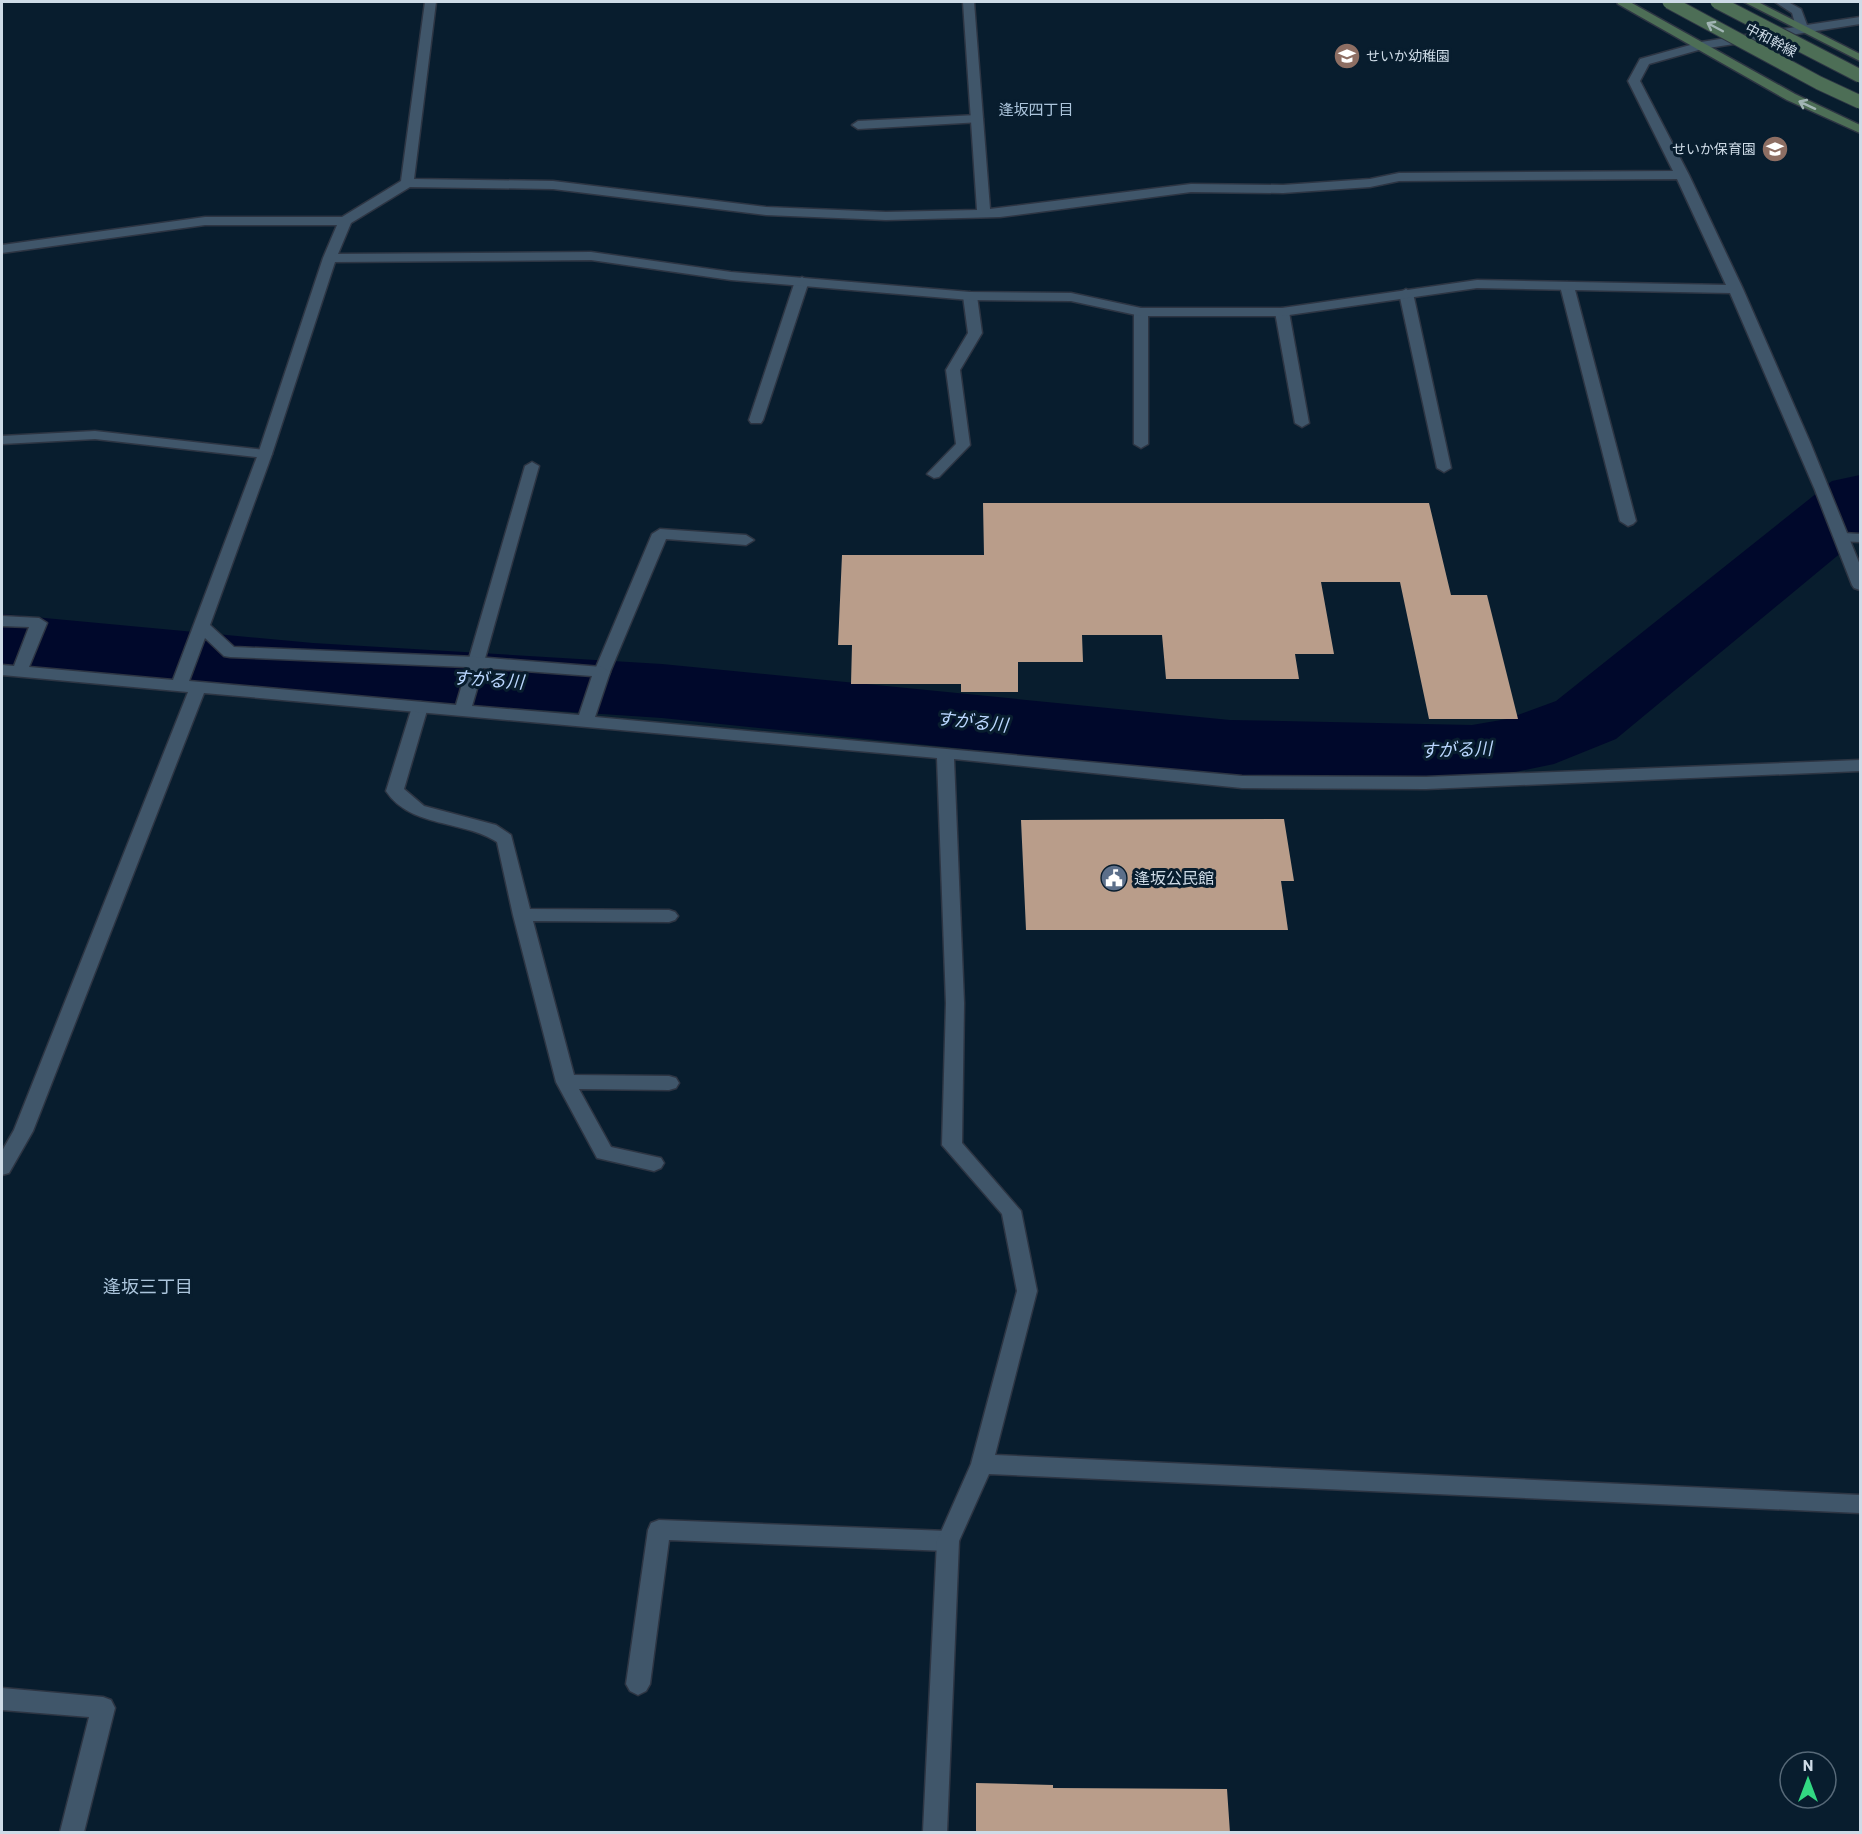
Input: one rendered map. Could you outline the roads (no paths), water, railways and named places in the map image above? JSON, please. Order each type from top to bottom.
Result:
[{"type":"main road","points":[[1622,2],[1791,97],[1860,129]]},
{"type":"main road","name":"中和幹線","points":[[1669,2],[1819,83],[1860,102]]},
{"type":"main road","name":"中和幹線","points":[[1717,2],[1860,76]]},
{"type":"main road","points":[[1750,2],[1860,58]]},
{"type":"street","points":[[407,183],[430,2]]},
{"type":"street","points":[[968,2],[984,214]]},
{"type":"street","points":[[1780,2],[1797,11],[1802,29]]},
{"type":"street","points":[[1860,20],[1701,46],[1644,62],[1634,81],[1683,175],[1736,289],[1827,499],[1860,585]]},
{"type":"street","points":[[858,125],[976,119]]},
{"type":"street","points":[[2,249],[206,221],[345,221],[407,183],[553,185],[766,211],[886,216],[984,214],[1191,188],[1283,189],[1370,183],[1399,177],[1683,175]]},
{"type":"street","points":[[179,686],[265,454],[330,258],[345,221]]},
{"type":"street","points":[[330,258],[591,256],[731,276],[970,296],[1071,297],[1141,312],[1282,312],[1477,284],[1736,289]]},
{"type":"street","points":[[756,420],[801,281]]},
{"type":"street","points":[[1567,286],[1628,521]]},
{"type":"street","points":[[1406,293],[1444,468]]},
{"type":"street","points":[[934,474],[963,445],[953,370],[975,333],[970,296]]},
{"type":"street","points":[[1141,312],[1141,444]]},
{"type":"street","points":[[1282,312],[1302,423]]},
{"type":"street","points":[[2,440],[95,435],[265,454]]},
{"type":"street","points":[[465,703],[532,466]]},
{"type":"street","points":[[585,722],[601,674],[660,534],[746,540]]},
{"type":"street","points":[[1843,538],[1860,538]]},
{"type":"street","points":[[2,621],[39,623],[22,664]]},
{"type":"street","points":[[202,627],[230,652],[601,674]]},
{"type":"street","points":[[2,670],[22,664],[198,688],[420,707],[465,703],[585,722],[945,753],[1242,782],[1426,783],[1860,765]]},
{"type":"street","points":[[2,1168],[23,1131],[198,688]]},
{"type":"street","points":[[420,707],[395,791],[418,810],[490,829],[505,839],[522,915],[566,1082],[604,1153],[654,1163]]},
{"type":"street","points":[[934,1833],[948,1542],[982,1464],[1027,1291],[1011,1211],[952,1145],[955,1003],[945,753]]},
{"type":"street","points":[[522,915],[669,916]]},
{"type":"street","points":[[566,1082],[669,1083]]},
{"type":"street","points":[[982,1464],[1860,1504]]},
{"type":"street","points":[[638,1684],[659,1530],[948,1542]]},
{"type":"street","points":[[2,1699],[103,1708],[72,1833]]},
{"type":"waterway","name":"すがる川","points":[[2,640],[313,669],[662,691],[1230,748],[1472,753],[1523,744],[1586,720],[1860,498]]},
{"type":"place","name":"せいか幼稚園","points":[[1347,56]]},
{"type":"place","name":"せいか保育園","points":[[1775,149]]},
{"type":"place","name":"逢坂公民館","points":[[1114,878]]},
{"type":"district","name":"逢坂四丁目","points":[[1036,110]]},
{"type":"district","name":"逢坂三丁目","points":[[148,1287]]}]
